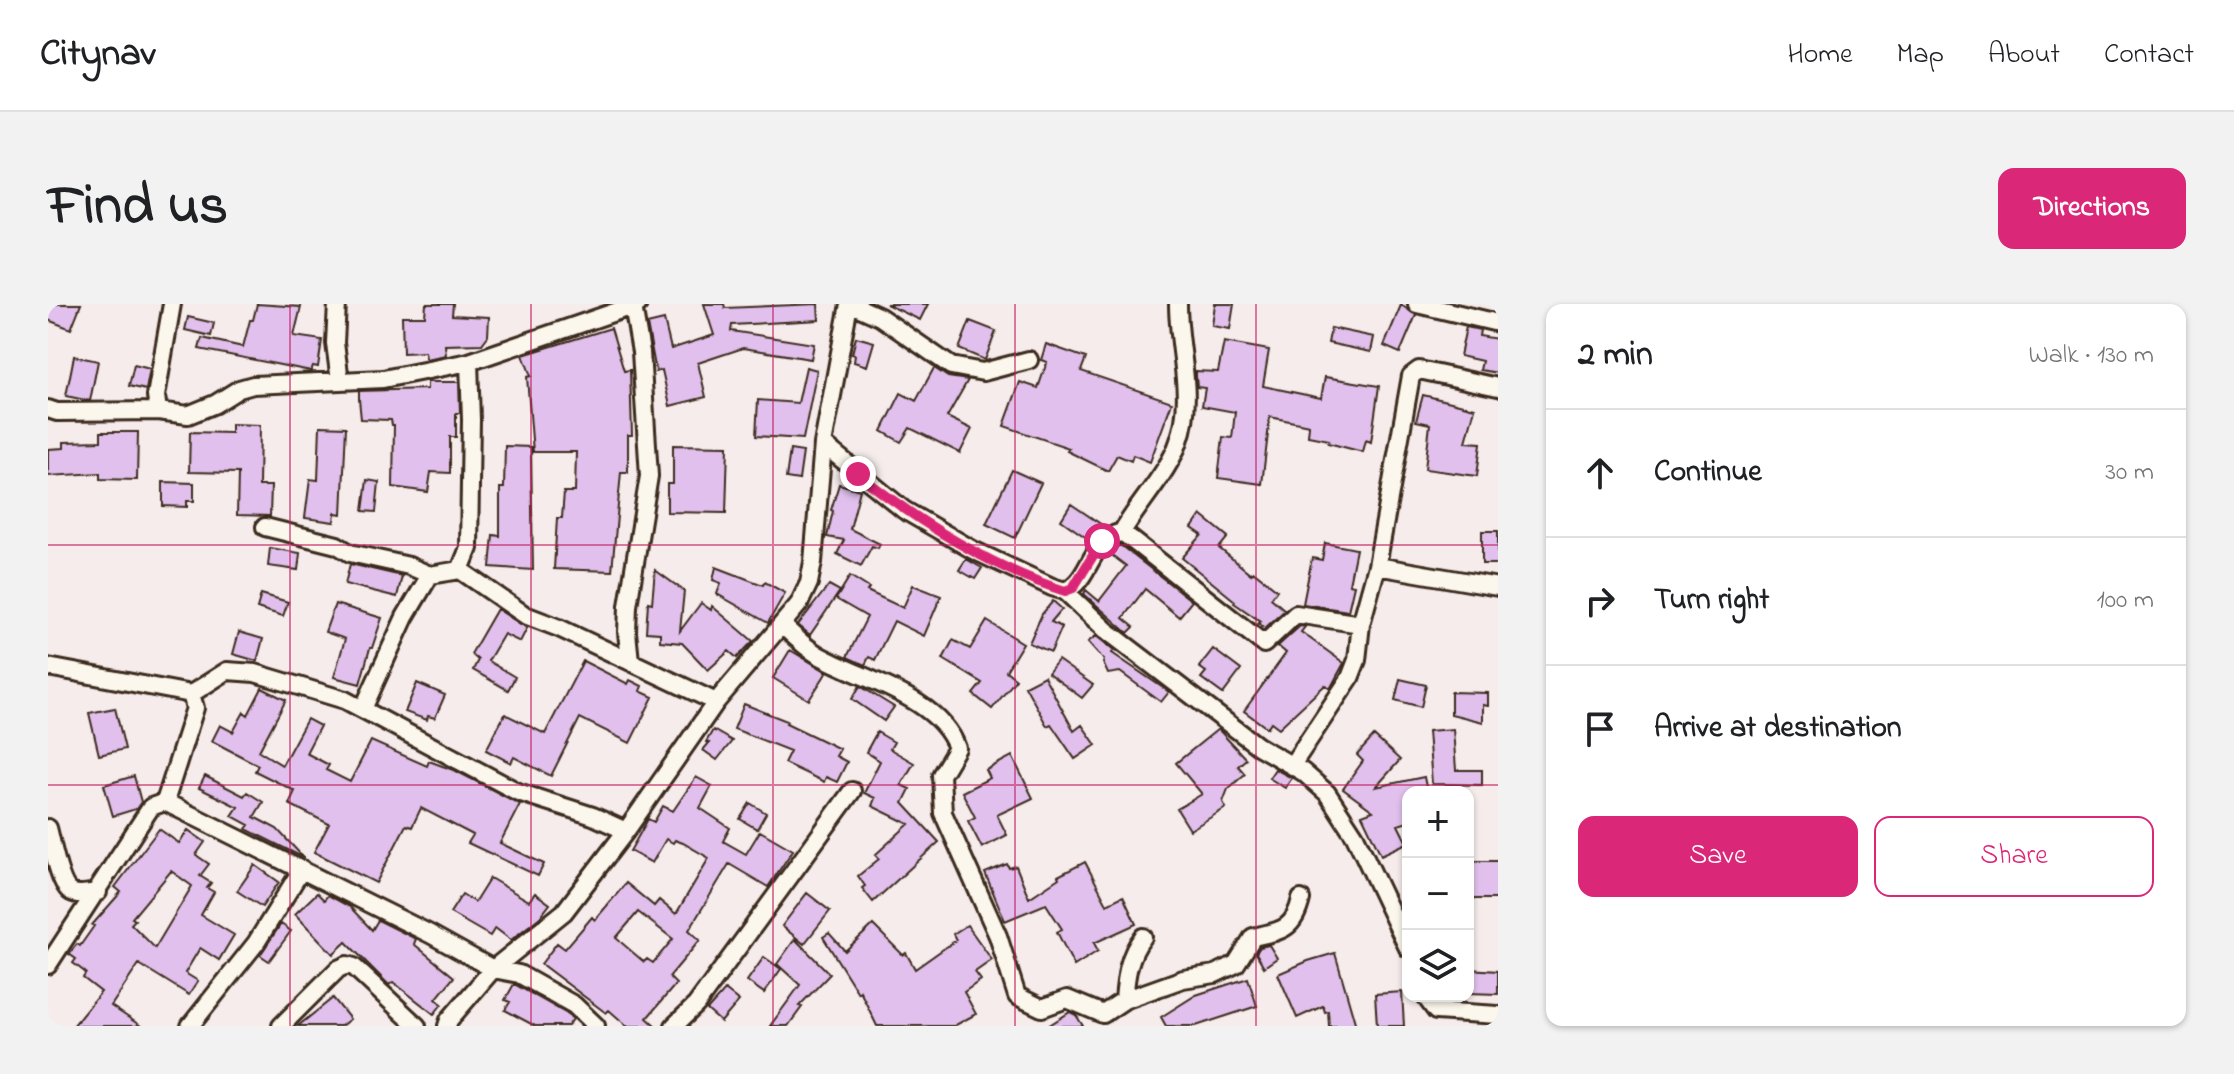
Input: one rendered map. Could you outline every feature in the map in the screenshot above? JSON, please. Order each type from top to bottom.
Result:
[{"type":"street","points":[[158,411],[156,396],[172,304]]},
{"type":"street","points":[[337,304],[335,343],[340,381]]},
{"type":"street","points":[[447,1026],[493,969],[564,912],[626,831],[716,702],[799,604],[811,572],[823,444],[850,304],[880,317],[951,366],[983,372],[1029,360]]},
{"type":"street","points":[[1065,591],[1073,588],[1102,541],[1122,532],[1180,441],[1186,378],[1178,304]]},
{"type":"street","points":[[1417,304],[1498,323]]},
{"type":"street","points":[[48,409],[57,412],[158,411],[188,415],[253,385],[383,379],[469,362],[635,305],[649,476],[628,606],[630,661]]},
{"type":"street","points":[[460,570],[469,548],[469,362]]},
{"type":"street","points":[[1292,765],[1350,678],[1357,660],[1361,624],[1377,566],[1411,376],[1419,370],[1498,387]]},
{"type":"street","points":[[823,444],[904,510],[973,550],[1065,591],[1106,630],[1258,746],[1292,765],[1327,793],[1348,823],[1402,936]]},
{"type":"street","points":[[265,527],[337,545],[350,553],[409,566],[430,575],[460,570],[525,615],[716,702]]},
{"type":"street","points":[[1122,532],[1264,644],[1296,614],[1361,624]]},
{"type":"street","points":[[1377,566],[1498,587]]},
{"type":"street","points":[[363,709],[405,617],[430,575]]},
{"type":"street","points":[[782,625],[824,658],[905,695],[952,734],[957,748],[941,775],[943,813],[998,936],[1017,996],[1042,1008],[1067,999],[1100,1020],[1124,1000],[1183,979],[1215,974],[1236,964],[1253,937],[1288,927],[1297,915],[1301,899]]},
{"type":"street","points":[[48,667],[191,694],[227,671],[255,673],[345,700],[518,792],[593,816],[626,831]]},
{"type":"street","points":[[165,802],[195,708],[191,694]]},
{"type":"street","points":[[674,1026],[706,993],[852,791]]},
{"type":"street","points":[[48,965],[151,807],[165,802],[302,869],[493,969],[519,974],[574,1005],[596,1026]]},
{"type":"street","points":[[48,828],[56,880],[70,892],[98,892]]},
{"type":"street","points":[[190,1026],[256,943],[302,869]]},
{"type":"street","points":[[1124,1000],[1126,977],[1134,950],[1143,937]]},
{"type":"street","points":[[281,1026],[338,969],[347,965],[354,967],[417,1026]]},
{"type":"street","points":[[1429,1002],[1436,1011],[1498,1015]]},
{"type":"building","points":[[48,304],[81,304],[71,329],[48,320]]},
{"type":"building","points":[[257,304],[301,307],[294,336],[322,340],[318,367],[313,366],[311,371],[199,349],[202,338],[243,347]]},
{"type":"building","points":[[426,304],[453,304],[452,315],[489,317],[488,336],[482,344],[445,345],[446,355],[426,359],[425,352],[403,353],[402,316],[425,316]]},
{"type":"building","points":[[704,304],[724,304],[725,308],[818,304],[819,320],[732,325],[731,331],[814,344],[811,359],[743,348],[698,363],[706,397],[670,406],[662,370],[656,372],[647,324],[664,320],[671,349],[714,335]]},
{"type":"building","points":[[886,304],[928,304],[920,320]]},
{"type":"building","points":[[1215,304],[1234,304],[1230,329],[1212,326]]},
{"type":"building","points":[[1401,305],[1416,315],[1400,353],[1384,346]]},
{"type":"building","points":[[188,317],[214,323],[211,336],[185,330]]},
{"type":"building","points":[[970,321],[996,331],[985,360],[959,349]]},
{"type":"building","points":[[1466,327],[1480,330],[1479,336],[1498,339],[1498,373],[1480,370],[1482,361],[1460,356]]},
{"type":"building","points":[[611,328],[624,371],[630,370],[632,435],[628,435],[628,472],[621,472],[612,571],[554,569],[557,518],[562,518],[564,492],[575,492],[576,452],[533,452],[527,377],[531,376],[523,355]]},
{"type":"building","points":[[1331,328],[1374,337],[1371,352],[1328,343]]},
{"type":"building","points":[[856,337],[874,342],[867,366],[854,362],[855,355],[852,354]]},
{"type":"building","points":[[1224,342],[1269,350],[1263,386],[1321,398],[1325,377],[1379,386],[1371,442],[1366,440],[1363,452],[1308,436],[1309,425],[1270,417],[1262,484],[1218,478],[1223,437],[1232,438],[1235,412],[1202,406],[1205,388],[1197,387],[1196,371],[1218,372]]},
{"type":"building","points":[[1046,344],[1086,358],[1081,371],[1172,402],[1150,462],[1133,455],[1131,461],[1117,455],[1108,471],[1067,451],[1069,448],[1004,426],[1020,382],[1038,388],[1047,362],[1041,360]]},
{"type":"building","points":[[74,356],[98,361],[90,401],[66,396]]},
{"type":"building","points":[[134,365],[150,369],[146,390],[129,386]]},
{"type":"building","points":[[806,367],[817,370],[803,439],[756,436],[758,400],[798,403]]},
{"type":"building","points":[[934,368],[948,377],[968,380],[947,417],[972,429],[960,453],[910,428],[901,442],[882,431],[901,393],[916,401]]},
{"type":"building","points":[[427,382],[459,382],[460,413],[456,413],[456,437],[450,437],[450,473],[431,472],[428,492],[393,487],[394,425],[391,420],[361,419],[359,391],[427,389]]},
{"type":"building","points":[[1423,395],[1475,408],[1466,442],[1481,443],[1477,476],[1425,469],[1430,424],[1416,421]]},
{"type":"building","points":[[231,424],[260,425],[259,486],[271,486],[270,516],[237,515],[238,473],[189,472],[190,432],[231,433]]},
{"type":"building","points":[[320,426],[346,427],[342,514],[335,513],[334,522],[305,518],[310,479],[318,480]]},
{"type":"building","points":[[101,432],[138,432],[137,480],[100,479],[100,473],[48,476],[48,449],[64,448],[64,442],[101,441]]},
{"type":"building","points":[[673,445],[728,446],[726,513],[667,512],[667,484],[673,484]]},
{"type":"building","points":[[505,446],[531,447],[533,570],[490,567],[493,535],[500,536],[500,488],[504,488]]},
{"type":"building","points":[[790,450],[803,452],[799,480],[786,478]]},
{"type":"building","points":[[1012,470],[1041,483],[1015,538],[986,524]]},
{"type":"building","points":[[367,480],[379,482],[376,512],[363,511]]},
{"type":"building","points":[[163,482],[194,483],[194,501],[187,501],[187,507],[163,506]]},
{"type":"building","points":[[839,484],[860,490],[850,529],[880,544],[878,548],[872,546],[861,566],[837,554],[844,540],[827,537]]},
{"type":"building","points":[[1071,504],[1105,527],[1091,541],[1061,520]]},
{"type":"building","points":[[1201,515],[1228,537],[1219,548],[1277,590],[1271,598],[1285,610],[1265,628],[1182,558],[1202,535],[1192,528]]},
{"type":"building","points":[[1482,531],[1498,531],[1498,564],[1482,564]]},
{"type":"building","points":[[1325,543],[1356,549],[1349,584],[1354,585],[1348,611],[1303,604],[1312,558],[1322,560]]},
{"type":"building","points":[[1120,545],[1192,601],[1179,617],[1145,589],[1123,618],[1134,627],[1128,633],[1084,594],[1086,590],[1099,601],[1126,566],[1109,553]]},
{"type":"building","points":[[270,548],[300,553],[298,570],[268,566]]},
{"type":"building","points":[[966,559],[982,568],[975,579],[959,570]]},
{"type":"building","points":[[350,564],[402,576],[397,597],[345,584]]},
{"type":"building","points":[[716,567],[763,585],[765,582],[785,593],[768,623],[717,594],[721,583],[713,580]]},
{"type":"building","points":[[655,570],[684,591],[680,631],[701,603],[711,610],[712,606],[753,641],[737,658],[729,651],[708,670],[682,643],[660,641],[660,633],[646,632]]},
{"type":"building","points":[[850,576],[869,588],[867,591],[903,608],[913,585],[941,596],[924,636],[894,621],[875,660],[869,657],[865,665],[847,657],[867,617],[836,599]]},
{"type":"building","points":[[829,585],[840,591],[810,635],[798,625]]},
{"type":"building","points":[[261,594],[288,602],[283,616],[257,608]]},
{"type":"building","points":[[1053,601],[1062,609],[1051,622],[1062,627],[1051,652],[1029,643],[1042,614]]},
{"type":"building","points":[[335,604],[382,618],[360,684],[334,677],[345,639],[325,632]]},
{"type":"building","points":[[497,609],[527,628],[520,642],[504,634],[488,661],[515,677],[508,690],[473,670],[478,660],[471,654]]},
{"type":"building","points":[[987,621],[1023,643],[1006,671],[1016,679],[992,709],[973,694],[982,683],[943,659],[953,640],[970,649]]},
{"type":"building","points":[[1300,626],[1305,627],[1301,632],[1344,663],[1330,689],[1325,685],[1279,728],[1271,722],[1267,728],[1244,711],[1286,653],[1278,646]]},
{"type":"building","points":[[239,632],[263,639],[257,661],[233,654]]},
{"type":"building","points":[[1096,636],[1114,650],[1112,653],[1169,692],[1161,702],[1120,672],[1108,674],[1104,660],[1088,642]]},
{"type":"building","points":[[1213,649],[1241,670],[1223,694],[1201,678],[1206,672],[1199,667]]},
{"type":"building","points":[[790,650],[827,672],[809,700],[773,678]]},
{"type":"building","points":[[1058,660],[1093,685],[1082,698],[1048,673]]},
{"type":"building","points":[[583,661],[628,684],[630,680],[642,686],[640,691],[653,697],[630,743],[580,718],[551,776],[514,757],[511,763],[486,750],[505,714],[545,734]]},
{"type":"building","points":[[1044,676],[1074,731],[1082,725],[1096,745],[1075,759],[1051,724],[1047,726],[1025,686]]},
{"type":"building","points":[[1400,679],[1426,685],[1421,707],[1395,700]]},
{"type":"building","points":[[417,683],[445,695],[435,718],[428,716],[427,720],[405,712]]},
{"type":"building","points":[[860,686],[894,707],[884,721],[852,699]]},
{"type":"building","points":[[262,688],[286,700],[259,751],[282,765],[307,719],[320,726],[306,753],[329,765],[326,770],[350,782],[371,741],[427,766],[429,761],[456,771],[520,804],[500,843],[544,864],[538,876],[468,843],[473,835],[421,808],[412,827],[406,825],[376,883],[314,852],[329,824],[289,804],[295,791],[255,771],[258,765],[212,741],[220,725],[233,732],[244,712],[248,715]]},
{"type":"building","points":[[1451,692],[1488,693],[1488,706],[1483,705],[1483,722],[1451,714]]},
{"type":"building","points":[[744,704],[787,721],[840,749],[836,756],[847,762],[837,782],[826,777],[824,782],[784,763],[790,751],[734,729]]},
{"type":"building","points":[[115,708],[125,749],[99,755],[89,713]]},
{"type":"building","points":[[1218,729],[1246,759],[1238,766],[1245,774],[1228,789],[1223,802],[1226,808],[1190,830],[1177,809],[1202,794],[1176,763]]},
{"type":"building","points":[[1453,729],[1456,770],[1482,770],[1482,785],[1432,784],[1428,731]]},
{"type":"building","points":[[713,730],[732,741],[717,760],[703,750]]},
{"type":"building","points":[[877,732],[894,742],[890,749],[914,763],[901,785],[910,789],[903,803],[939,842],[873,902],[862,888],[865,886],[858,876],[879,859],[875,855],[909,824],[872,806],[875,798],[864,793],[880,761],[866,752]]},
{"type":"building","points":[[1374,736],[1400,760],[1376,787],[1424,777],[1426,786],[1402,786],[1402,824],[1398,825],[1402,845],[1381,855],[1362,815],[1373,811],[1343,789],[1363,761],[1357,755]]},
{"type":"building","points":[[1012,756],[1033,798],[997,815],[1007,835],[982,848],[968,821],[975,817],[962,792],[990,778],[986,770]]},
{"type":"building","points":[[1275,769],[1292,778],[1285,788],[1269,778]]},
{"type":"building","points":[[134,776],[141,802],[136,809],[113,816],[104,785]]},
{"type":"building","points":[[205,776],[244,796],[247,792],[263,802],[254,817],[277,829],[304,858],[246,829],[249,825],[232,816],[238,807],[199,788]]},
{"type":"building","points":[[696,777],[712,786],[700,808],[730,828],[723,841],[746,854],[760,831],[793,850],[768,887],[729,864],[689,930],[700,940],[669,977],[676,984],[647,1018],[656,1026],[627,1026],[609,1010],[606,1013],[541,964],[557,943],[565,949],[626,883],[654,906],[659,900],[676,914],[709,858],[683,843],[666,839],[652,863],[630,851],[648,819],[654,822],[663,806],[673,811]],"holes":[[[638,912],[673,939],[653,963],[647,959],[644,962],[616,938]]]},
{"type":"building","points":[[750,803],[766,813],[757,829],[740,819]]},
{"type":"building","points":[[159,829],[179,843],[188,830],[205,842],[196,855],[209,864],[200,876],[211,883],[207,888],[214,892],[201,915],[234,935],[219,960],[200,948],[185,973],[198,981],[189,995],[139,964],[111,1006],[141,1026],[73,1026],[101,992],[83,978],[86,973],[73,963],[76,959],[69,954],[77,944],[80,946],[92,925],[121,892],[115,887]],"holes":[[[171,871],[192,886],[155,948],[131,924],[135,920],[132,918]]]},
{"type":"building","points":[[1474,861],[1498,861],[1498,899],[1474,899]]},
{"type":"building","points":[[1085,862],[1107,904],[1123,896],[1136,924],[1094,943],[1098,951],[1074,966],[1057,932],[1062,929],[1046,904],[1005,921],[985,873],[1007,864],[1009,868],[1016,866],[1029,898],[1058,876]]},
{"type":"building","points":[[255,865],[279,882],[262,907],[237,891]]},
{"type":"building","points":[[490,878],[529,901],[535,893],[550,904],[540,917],[511,940],[495,928],[490,936],[450,913],[462,894],[475,902]]},
{"type":"building","points":[[317,893],[324,900],[328,895],[350,907],[372,930],[378,920],[416,939],[414,944],[454,977],[436,999],[442,1004],[434,1014],[393,982],[389,985],[346,942],[333,954],[295,914]]},
{"type":"building","points":[[807,893],[830,911],[804,944],[782,926]]},
{"type":"building","points":[[281,924],[291,931],[269,961],[260,955]]},
{"type":"building","points":[[873,925],[903,955],[906,953],[915,969],[956,940],[953,934],[967,925],[992,960],[975,972],[981,980],[964,992],[976,1014],[954,1026],[877,1026],[860,991],[858,993],[823,937],[829,933],[845,951]]},
{"type":"building","points":[[795,939],[830,974],[799,1006],[802,1007],[788,1026],[770,1026],[800,985],[777,964]]},
{"type":"building","points":[[1269,945],[1277,958],[1264,967],[1256,953],[1260,947]]},
{"type":"building","points":[[1335,953],[1356,1026],[1329,1026],[1328,1011],[1325,1012],[1323,1006],[1297,1018],[1278,974]]},
{"type":"building","points":[[764,957],[781,969],[764,993],[747,981]]},
{"type":"building","points":[[1474,969],[1498,971],[1498,994],[1474,993]]},
{"type":"building","points":[[1248,978],[1257,1006],[1196,1026],[1166,1026],[1161,1017],[1196,995]]},
{"type":"building","points":[[514,984],[573,1019],[568,1026],[535,1026],[505,1010],[510,1002],[505,1000]]},
{"type":"building","points":[[725,990],[739,1001],[721,1022],[707,1010]]},
{"type":"building","points":[[1402,992],[1404,1026],[1377,1026],[1375,994]]},
{"type":"building","points":[[333,998],[350,1019],[341,1026],[298,1026]]},
{"type":"building","points":[[1070,1012],[1083,1026],[1048,1026]]},
{"type":"route","points":[[858,474],[904,510],[973,550],[1065,591],[1073,588],[1102,541]]}]
